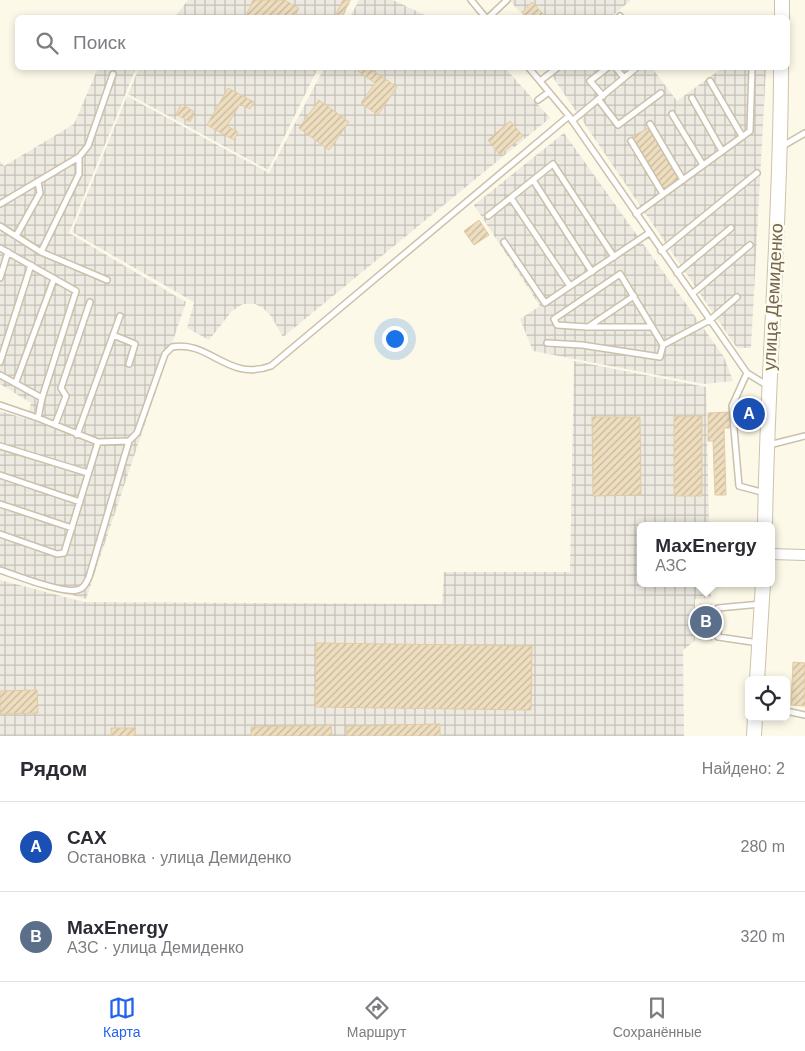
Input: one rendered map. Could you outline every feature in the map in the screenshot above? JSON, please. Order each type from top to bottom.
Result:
[{"type":"main road","points":[[782,0],[782,15]]},
{"type":"main road","name":"улица Демиденко","points":[[765,522],[766,445],[781,147],[781,70]]},
{"type":"main road","points":[[757,676],[763,587]]},
{"type":"main road","points":[[754,736],[755,721]]},
{"type":"street","points":[[775,554],[805,555]]},
{"type":"lane","points":[[471,0],[484,15]]},
{"type":"lane","points":[[490,15],[507,0]]},
{"type":"lane","points":[[531,70],[570,119],[747,373],[769,386]]},
{"type":"lane","points":[[540,81],[554,70]]},
{"type":"lane","points":[[604,70],[590,80],[618,125],[661,94]]},
{"type":"lane","points":[[618,70],[624,78]]},
{"type":"lane","points":[[0,570],[62,589],[76,591],[84,587],[89,576],[128,441],[137,433],[165,354],[172,347],[190,346],[243,371],[258,371],[271,366],[570,119],[600,98],[634,70]]},
{"type":"lane","points":[[636,214],[750,131],[752,70]]},
{"type":"lane","points":[[0,204],[79,157],[88,146],[113,74]]},
{"type":"lane","points":[[710,81],[742,136]]},
{"type":"lane","points":[[538,100],[549,92]]},
{"type":"lane","points":[[692,98],[722,151]]},
{"type":"lane","points":[[672,114],[703,165]]},
{"type":"lane","points":[[650,124],[683,180]]},
{"type":"lane","points":[[781,147],[805,133]]},
{"type":"lane","points":[[631,142],[663,194]]},
{"type":"lane","points":[[41,252],[79,174],[81,164],[79,157]]},
{"type":"lane","points":[[488,216],[553,164],[614,257]]},
{"type":"lane","points":[[662,251],[757,173]]},
{"type":"lane","points":[[533,180],[592,272]]},
{"type":"lane","points":[[16,236],[40,193],[38,182]]},
{"type":"lane","points":[[511,198],[570,286]]},
{"type":"lane","points":[[0,226],[41,252],[107,280]]},
{"type":"lane","points":[[678,273],[731,228]]},
{"type":"lane","points":[[504,242],[545,303],[649,233]]},
{"type":"lane","points":[[692,294],[750,245]]},
{"type":"lane","points":[[0,248],[76,292],[42,398],[38,418]]},
{"type":"lane","points":[[0,278],[8,252]]},
{"type":"lane","points":[[0,362],[31,265]]},
{"type":"lane","points":[[547,343],[582,345],[660,357],[663,345],[620,274],[554,319],[557,325],[652,327]]},
{"type":"lane","points":[[16,382],[54,279]]},
{"type":"lane","points":[[587,327],[634,296]]},
{"type":"lane","points":[[663,345],[710,320],[737,297]]},
{"type":"lane","points":[[55,425],[66,396],[61,388],[90,302]]},
{"type":"lane","points":[[77,435],[120,316]]},
{"type":"lane","points":[[113,335],[135,344],[129,364]]},
{"type":"lane","points":[[747,373],[732,406],[739,486],[765,493]]},
{"type":"lane","points":[[0,375],[16,382],[42,398]]},
{"type":"lane","points":[[0,405],[98,442],[128,441]]},
{"type":"lane","points":[[766,445],[805,436]]},
{"type":"lane","points":[[0,534],[57,554],[64,553],[98,442]]},
{"type":"lane","points":[[0,446],[88,472]]},
{"type":"lane","points":[[0,476],[80,502]]},
{"type":"lane","points":[[0,504],[72,528]]},
{"type":"lane","points":[[759,643],[718,637],[718,608],[762,604]]},
{"type":"lane","points":[[790,712],[805,715]]},
{"type":"shaded area","points":[[188,0],[351,0],[344,15],[176,15]]},
{"type":"shaded area","points":[[359,0],[393,0],[425,15],[351,15]]},
{"type":"shaded area","points":[[509,0],[631,0],[614,15],[523,15]]},
{"type":"shaded area","points":[[97,70],[135,70],[69,233],[186,302],[86,599],[0,574],[0,411],[27,419],[31,403],[0,384],[0,161],[4,166],[74,124]]},
{"type":"shaded area","points":[[138,70],[317,70],[268,170],[128,94]]},
{"type":"shaded area","points":[[323,70],[507,70],[550,118],[283,337],[271,316],[263,308],[255,304],[243,304],[232,311],[209,340],[187,328],[194,302],[72,232],[127,96],[269,173]]},
{"type":"shaded area","points":[[560,70],[654,70],[677,101],[719,70],[766,70],[751,348],[737,348],[552,76]]},
{"type":"shaded area","points":[[564,133],[724,357],[733,381],[704,384],[533,351],[520,319],[540,306],[474,205]]},
{"type":"shaded area","points":[[574,361],[706,387],[709,522],[637,522],[637,587],[711,587],[711,598],[695,599],[695,641],[683,650],[684,736],[0,736],[0,580],[84,602],[442,604],[444,572],[570,572]]},
{"type":"building","points":[[253,0],[284,0],[299,8],[296,15],[246,15]]},
{"type":"building","points":[[343,0],[350,0],[342,15],[336,15]]},
{"type":"building","points":[[532,2],[544,15],[525,15],[522,12]]},
{"type":"building","points":[[372,70],[397,87],[378,115],[361,103],[375,83],[358,71]]},
{"type":"building","points":[[228,88],[254,102],[250,109],[240,104],[227,126],[238,132],[234,140],[207,125]]},
{"type":"building","points":[[319,100],[349,122],[329,150],[299,128]]},
{"type":"building","points":[[181,104],[195,112],[190,122],[176,114]]},
{"type":"building","points":[[510,121],[523,136],[500,155],[488,140]]},
{"type":"building","points":[[648,128],[679,178],[663,188],[632,137]]},
{"type":"building","points":[[479,220],[489,235],[474,245],[464,231]]},
{"type":"building","points":[[731,412],[731,428],[724,428],[726,495],[715,495],[713,441],[708,441],[708,413]]},
{"type":"building","points":[[674,416],[702,416],[702,496],[674,496]]},
{"type":"building","points":[[592,417],[640,417],[641,495],[593,496]]},
{"type":"building","points":[[699,605],[712,605],[712,640],[699,639]]},
{"type":"building","points":[[316,643],[532,646],[531,710],[315,707]]},
{"type":"building","points":[[793,662],[805,663],[805,706],[791,705]]},
{"type":"building","points":[[37,690],[38,713],[0,714],[0,691]]},
{"type":"building","points":[[440,724],[440,736],[347,736],[346,726]]},
{"type":"building","points":[[331,725],[332,736],[251,736],[251,727]]},
{"type":"building","points":[[111,728],[135,728],[135,736],[111,736]]},
{"type":"place","name":"САХ","points":[[749,414]]},
{"type":"place","name":"MaxEnergy","points":[[706,622]]}]
